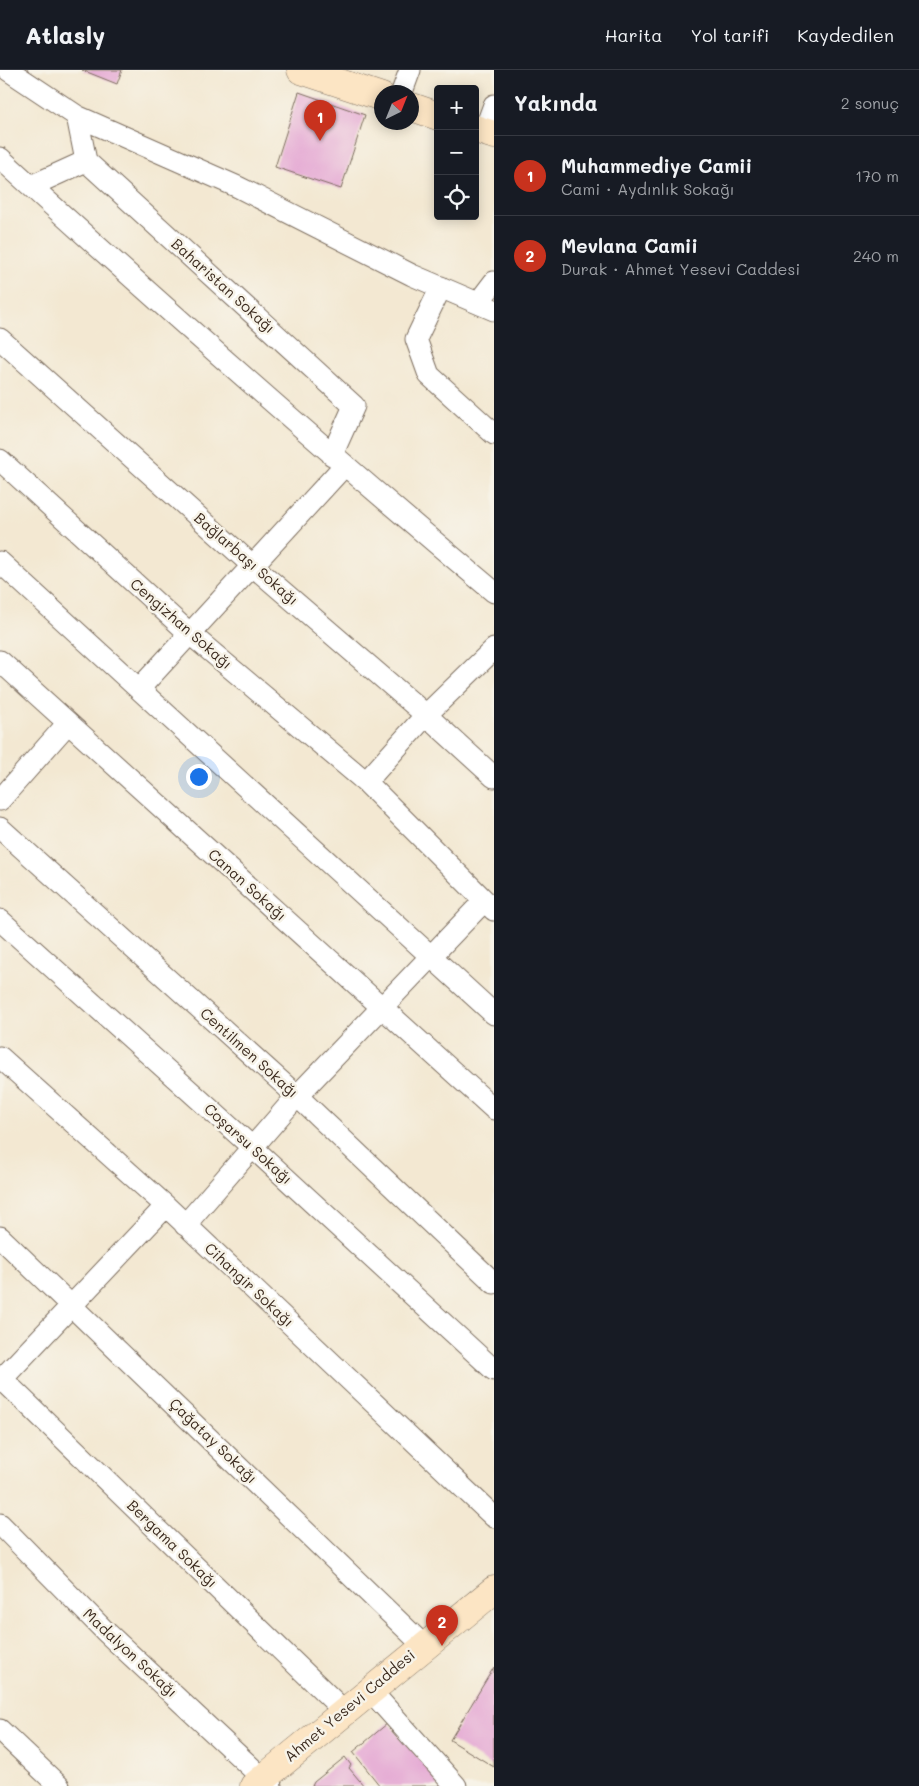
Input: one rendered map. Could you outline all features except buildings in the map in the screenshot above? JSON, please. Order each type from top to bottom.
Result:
[{"type":"street","points":[[8,70],[77,116],[238,187],[412,275],[486,307],[494,282]]},
{"type":"street","points":[[405,85],[410,70]]},
{"type":"street","points":[[309,71],[374,94]]},
{"type":"street","points":[[484,132],[494,105]]},
{"type":"street","points":[[419,109],[434,115]]},
{"type":"street","points":[[31,186],[86,161],[77,116]]},
{"type":"street","points":[[0,158],[158,302],[338,460],[494,592]]},
{"type":"street","name":"Baharistan Sokağı","points":[[86,161],[354,406],[338,460]]},
{"type":"street","points":[[441,287],[416,339],[429,375],[494,434]]},
{"type":"street","name":"Bağlarbaşı Sokağı","points":[[0,339],[253,566],[426,715],[494,777]]},
{"type":"street","name":"Cengizhan Sokağı","points":[[0,460],[189,633],[366,782],[489,906]]},
{"type":"street","points":[[139,689],[253,566],[338,460]]},
{"type":"street","points":[[0,562],[494,1014]]},
{"type":"street","points":[[366,782],[426,715],[494,649]]},
{"type":"street","name":"Canan Sokağı","points":[[0,661],[494,1108]]},
{"type":"street","points":[[0,800],[68,722]]},
{"type":"street","name":"Centilmen Sokağı","points":[[0,828],[297,1096],[494,1283]]},
{"type":"street","points":[[185,1225],[297,1096],[381,1006],[431,956],[489,906]]},
{"type":"street","name":"Coşarsu Sokağı","points":[[0,920],[252,1147],[494,1370]]},
{"type":"street","name":"Cihangir Sokağı","points":[[0,1057],[166,1206],[494,1517]]},
{"type":"street","points":[[1,1379],[166,1206]]},
{"type":"street","name":"Çağatay Sokağı","points":[[0,1237],[424,1646]]},
{"type":"street","name":"Bergama Sokağı","points":[[1,1379],[344,1711]]},
{"type":"street","name":"Madalyon Sokağı","points":[[0,1524],[104,1630],[263,1783]]},
{"type":"street","name":"Ahmet Yesevi Caddesi","points":[[263,1783],[344,1711],[494,1590]]},
{"type":"street","points":[[370,1690],[456,1786]]},
{"type":"street","points":[[0,1730],[59,1786]]},
{"type":"place","name":"Muhammediye Camii","points":[[320,141]]},
{"type":"place","name":"Mevlana Camii","points":[[442,1646]]}]
